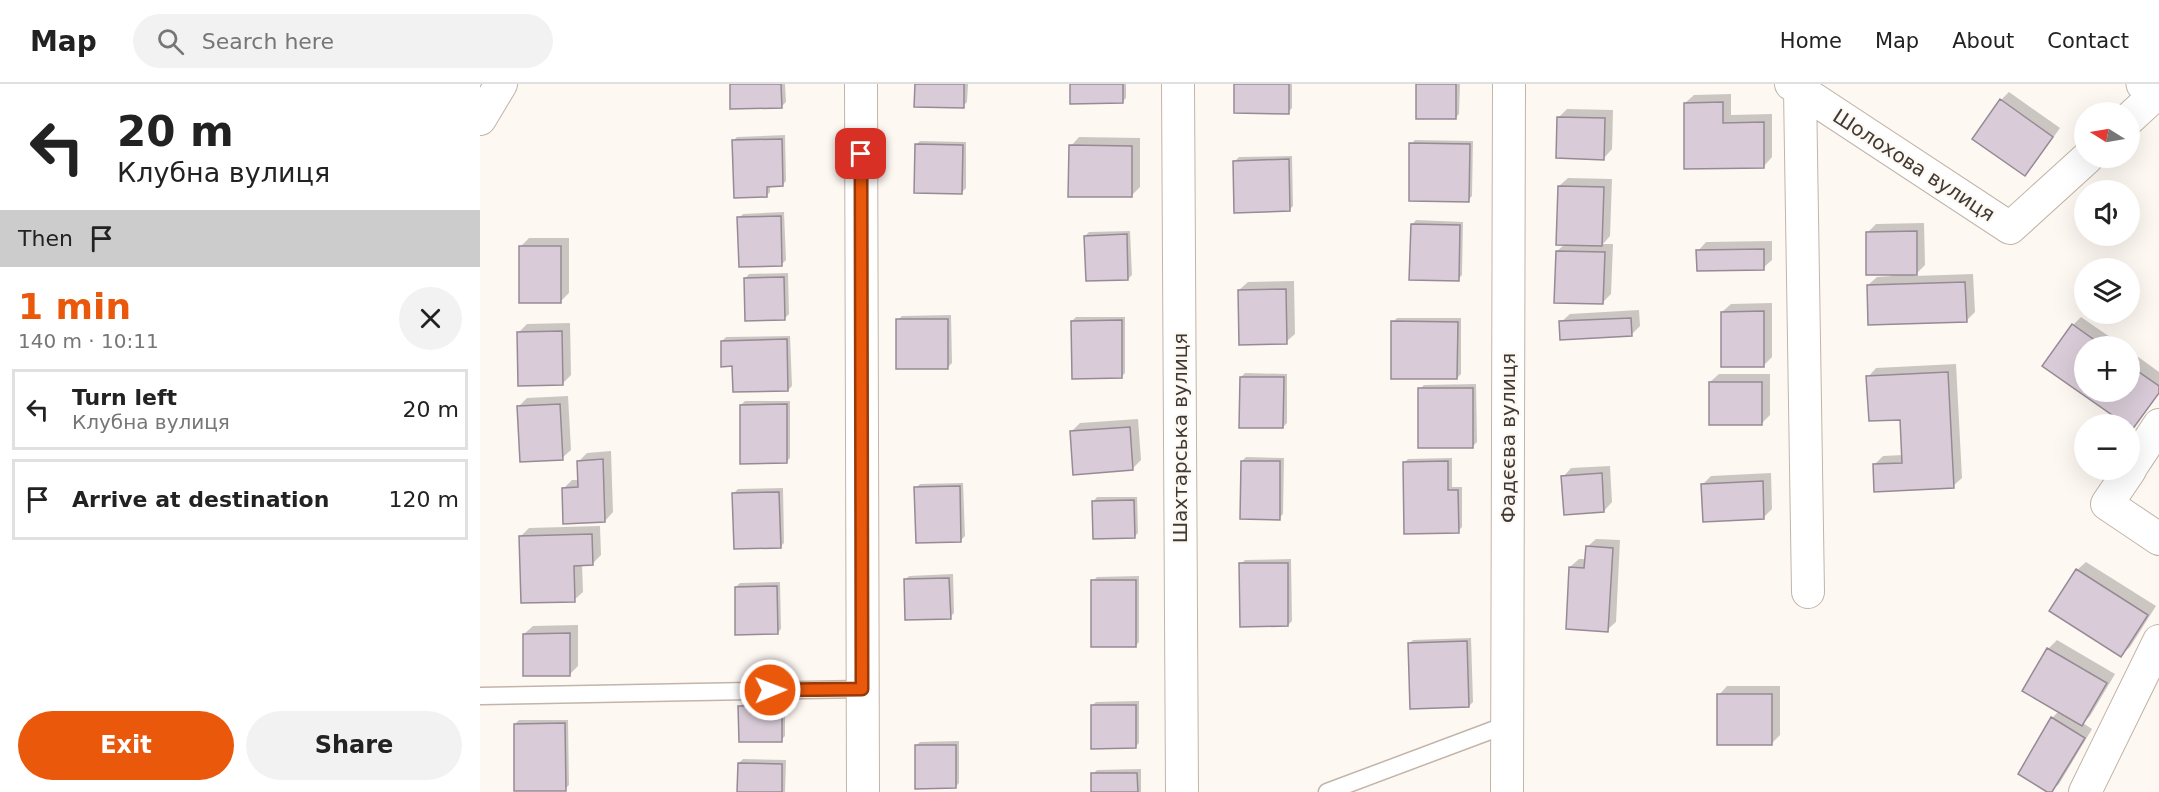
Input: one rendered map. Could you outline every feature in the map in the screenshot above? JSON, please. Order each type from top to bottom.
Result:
[{"type":"street","points":[[480,119],[501,84]]},
{"type":"street","points":[[861,84],[863,792]]},
{"type":"street","name":"Шахтарська вулиця","points":[[1178,84],[1182,792]]},
{"type":"street","name":"Фадєєва вулиця","points":[[1507,792],[1509,84]]},
{"type":"street","points":[[1796,87],[1808,592]]},
{"type":"street","name":"Шолохова вулиця","points":[[1796,87],[2010,228],[2076,168]]},
{"type":"street","points":[[2140,106],[2153,91]]},
{"type":"street","points":[[2140,454],[2159,425]]},
{"type":"street","points":[[2123,480],[2107,504],[2159,539]]},
{"type":"street","points":[[2085,792],[2159,641]]},
{"type":"lane","points":[[480,696],[862,689]]},
{"type":"lane","points":[[1327,792],[1506,725]]},
{"type":"building","points":[[730,84],[781,84],[782,108],[730,109]]},
{"type":"building","points":[[915,84],[964,84],[964,108],[914,107]]},
{"type":"building","points":[[1070,84],[1123,84],[1123,103],[1070,104]]},
{"type":"building","points":[[1234,84],[1289,84],[1289,114],[1234,113]]},
{"type":"building","points":[[1416,84],[1456,84],[1456,119],[1416,119]]},
{"type":"building","points":[[2000,99],[2053,137],[2025,176],[1972,139]]},
{"type":"building","points":[[1723,102],[1723,123],[1764,122],[1764,168],[1684,169],[1684,103]]},
{"type":"building","points":[[1557,117],[1605,118],[1604,160],[1556,158]]},
{"type":"building","points":[[782,139],[783,186],[767,187],[767,197],[734,198],[732,140]]},
{"type":"building","points":[[1409,143],[1470,144],[1469,202],[1409,201]]},
{"type":"building","points":[[915,144],[963,145],[962,194],[914,193]]},
{"type":"building","points":[[1069,145],[1132,146],[1132,197],[1068,197]]},
{"type":"building","points":[[1289,159],[1290,211],[1234,213],[1233,161]]},
{"type":"building","points":[[1558,186],[1604,187],[1602,246],[1556,245]]},
{"type":"building","points":[[781,216],[782,266],[739,267],[737,217]]},
{"type":"building","points":[[1411,224],[1460,225],[1459,281],[1409,280]]},
{"type":"building","points":[[1917,231],[1917,275],[1866,275],[1866,232]]},
{"type":"building","points":[[1127,234],[1128,280],[1086,281],[1084,236]]},
{"type":"building","points":[[519,246],[561,246],[561,303],[519,303]]},
{"type":"building","points":[[1764,249],[1764,270],[1697,271],[1696,250]]},
{"type":"building","points":[[1556,251],[1605,252],[1603,304],[1554,303]]},
{"type":"building","points":[[784,277],[785,320],[745,321],[744,278]]},
{"type":"building","points":[[1965,282],[1967,322],[1868,325],[1867,285]]},
{"type":"building","points":[[1286,289],[1287,344],[1239,345],[1238,290]]},
{"type":"building","points":[[1764,311],[1764,367],[1721,367],[1721,312]]},
{"type":"building","points":[[1631,318],[1632,336],[1560,340],[1559,321]]},
{"type":"building","points":[[896,319],[948,319],[948,369],[896,369]]},
{"type":"building","points":[[1122,320],[1122,378],[1072,379],[1071,321]]},
{"type":"building","points":[[1391,321],[1458,322],[1457,379],[1391,379]]},
{"type":"building","points":[[2072,324],[2089,336],[2074,336],[2074,388],[2042,366]]},
{"type":"building","points":[[562,331],[563,385],[518,386],[517,332]]},
{"type":"building","points":[[787,339],[788,391],[733,392],[732,366],[721,367],[721,341]]},
{"type":"building","points":[[1948,372],[1954,488],[1874,492],[1873,464],[1902,463],[1900,420],[1869,421],[1866,376]]},
{"type":"building","points":[[2140,373],[2159,386],[2159,393],[2140,419],[2140,414],[2111,414],[2094,402],[2140,402]]},
{"type":"building","points":[[1240,377],[1284,377],[1283,428],[1239,428]]},
{"type":"building","points":[[1709,382],[1762,382],[1762,425],[1709,425]]},
{"type":"building","points":[[1418,388],[1473,388],[1473,448],[1418,448]]},
{"type":"building","points":[[560,404],[563,460],[520,462],[517,406]]},
{"type":"building","points":[[787,404],[787,463],[740,464],[740,405]]},
{"type":"building","points":[[1130,427],[1133,470],[1073,475],[1070,431]]},
{"type":"building","points":[[603,459],[605,522],[563,524],[562,488],[578,487],[577,461]]},
{"type":"building","points":[[1241,461],[1280,461],[1280,520],[1240,519]]},
{"type":"building","points":[[1448,461],[1448,490],[1458,490],[1459,533],[1404,534],[1403,462]]},
{"type":"building","points":[[1602,473],[1604,512],[1564,515],[1561,476]]},
{"type":"building","points":[[1763,481],[1764,519],[1703,522],[1701,484]]},
{"type":"building","points":[[960,486],[961,542],[916,543],[914,487]]},
{"type":"building","points":[[779,492],[781,548],[734,549],[732,493]]},
{"type":"building","points":[[1134,500],[1135,538],[1093,539],[1092,501]]},
{"type":"building","points":[[592,534],[593,565],[574,566],[575,602],[521,603],[519,536]]},
{"type":"building","points":[[1586,546],[1613,548],[1608,632],[1566,629],[1569,567],[1584,568]]},
{"type":"building","points":[[1239,563],[1288,563],[1288,626],[1240,627]]},
{"type":"building","points":[[2076,569],[2148,615],[2121,657],[2049,611]]},
{"type":"building","points":[[949,578],[951,619],[905,620],[904,579]]},
{"type":"building","points":[[1091,580],[1136,580],[1136,647],[1091,647]]},
{"type":"building","points":[[777,586],[778,634],[735,635],[735,587]]},
{"type":"building","points":[[570,633],[570,676],[523,676],[523,634]]},
{"type":"building","points":[[1467,641],[1469,707],[1410,709],[1408,643]]},
{"type":"building","points":[[2047,648],[2107,683],[2082,726],[2022,691]]},
{"type":"building","points":[[1717,694],[1772,694],[1772,745],[1717,745]]},
{"type":"building","points":[[1091,705],[1136,705],[1136,748],[1091,749]]},
{"type":"building","points":[[738,706],[782,706],[782,742],[739,742]]},
{"type":"building","points":[[2051,717],[2085,738],[2052,792],[2047,792],[2018,774]]},
{"type":"building","points":[[565,723],[566,791],[514,791],[514,724]]},
{"type":"building","points":[[915,745],[956,745],[956,788],[915,789]]},
{"type":"building","points":[[738,763],[782,764],[782,792],[737,792]]},
{"type":"building","points":[[1091,773],[1137,773],[1138,792],[1091,792]]},
{"type":"route","points":[[770,690],[862,689],[861,154]]}]
